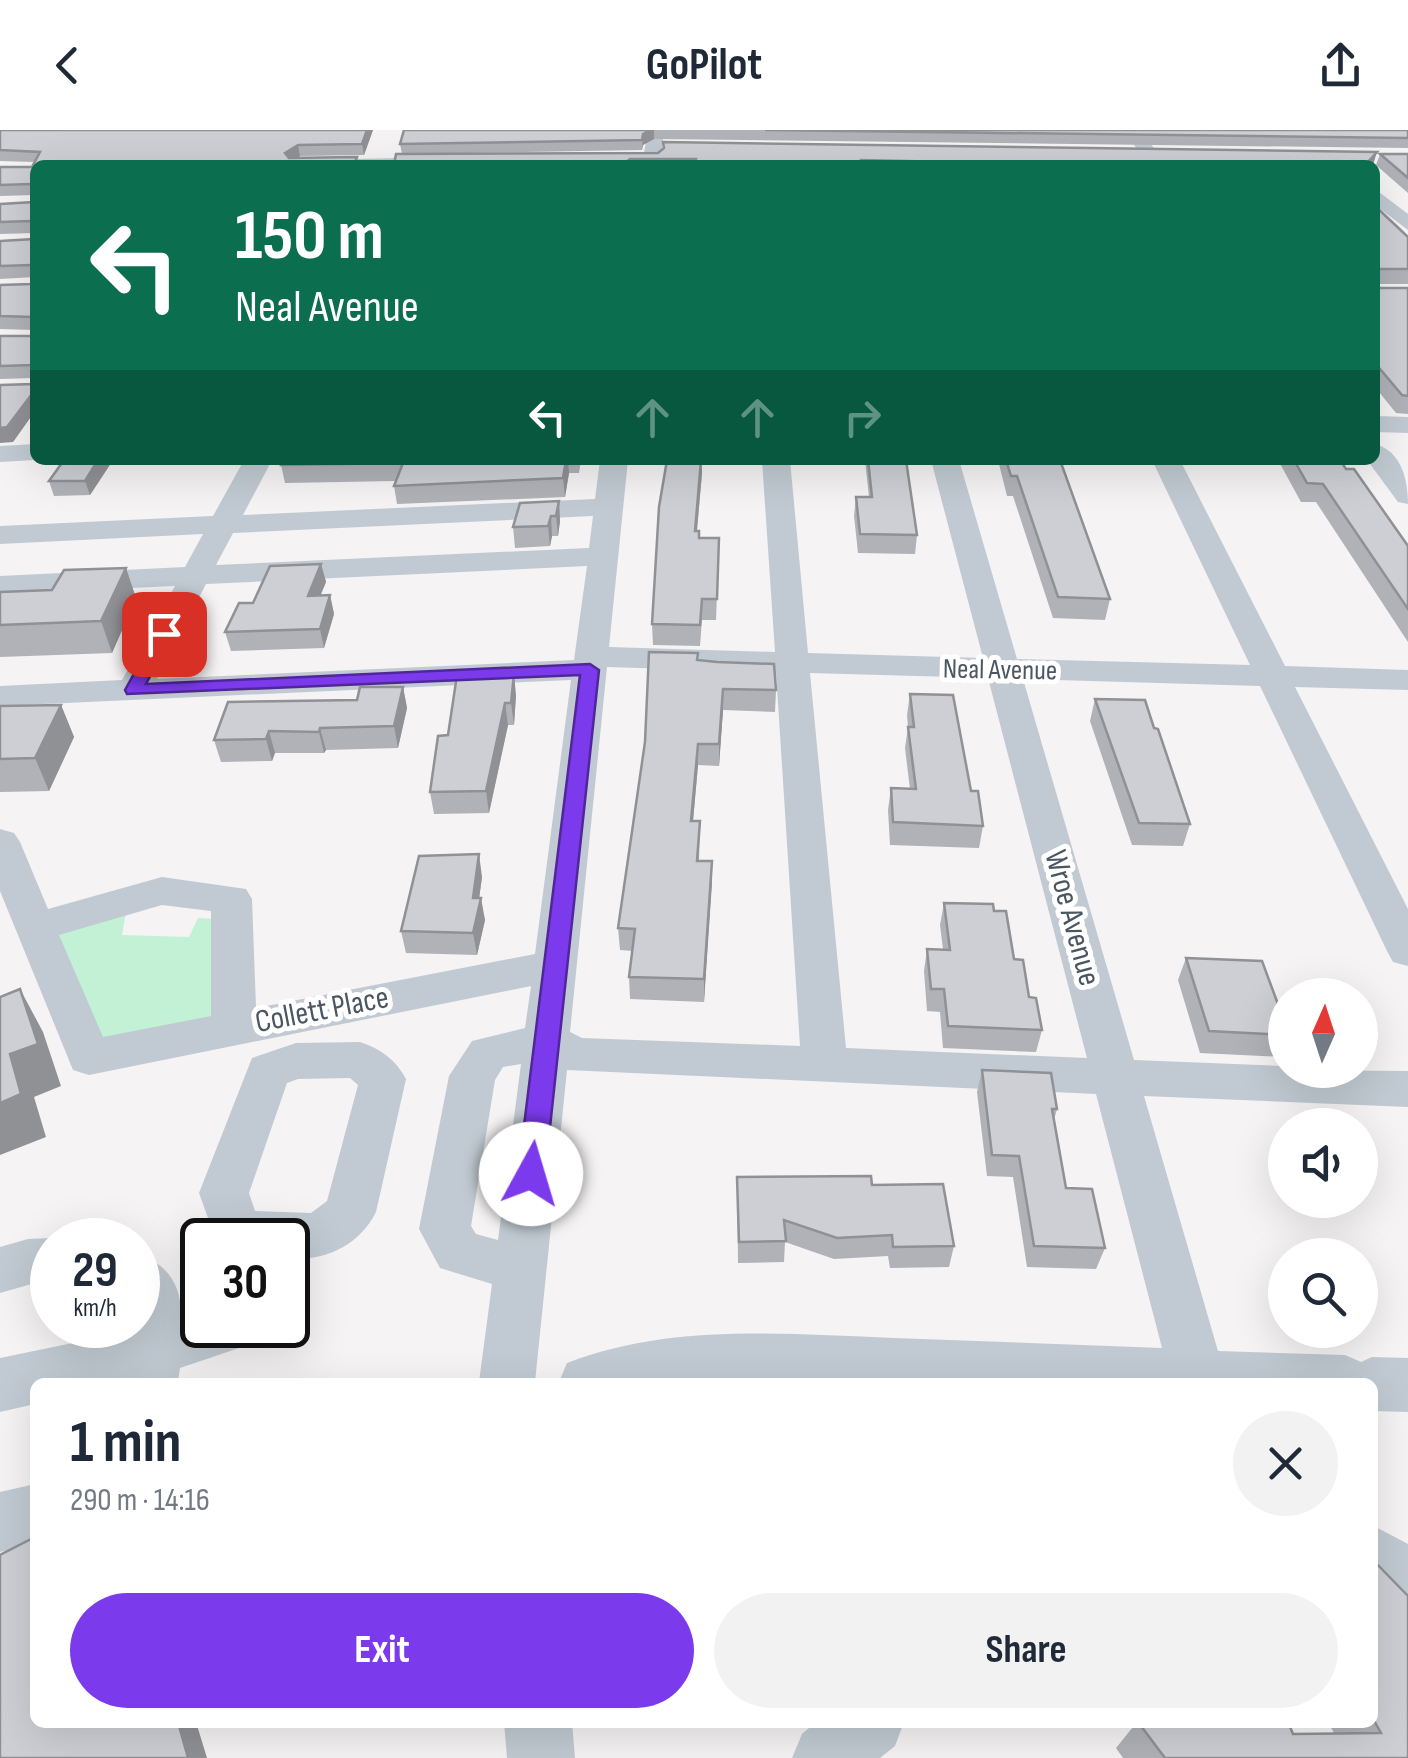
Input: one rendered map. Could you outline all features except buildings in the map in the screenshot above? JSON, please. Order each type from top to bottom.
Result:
[{"type":"street","points":[[1131,130],[1159,157]]},
{"type":"street","points":[[649,152],[674,148]]},
{"type":"street","points":[[1130,153],[1159,157]]},
{"type":"street","points":[[386,160],[448,160]]},
{"type":"street","points":[[1380,193],[1408,191]]},
{"type":"street","points":[[1380,198],[1408,224]]},
{"type":"street","points":[[1380,424],[1408,425]]},
{"type":"street","points":[[0,454],[30,452]]},
{"type":"street","points":[[1380,459],[1408,496]]},
{"type":"street","points":[[134,690],[255,465]]},
{"type":"street","points":[[508,1378],[613,465]]},
{"type":"street","points":[[776,465],[824,1065]]},
{"type":"street","name":"Wroe Avenue","points":[[946,465],[1116,1077],[1206,1378]]},
{"type":"street","points":[[1168,465],[1408,951]]},
{"type":"street","points":[[0,535],[609,506]]},
{"type":"street","points":[[0,585],[603,556]]},
{"type":"street","name":"Neal Avenue","points":[[0,696],[591,663],[792,664],[1408,680]]},
{"type":"street","points":[[0,842],[35,927],[162,891],[231,900],[234,1026]]},
{"type":"street","name":"Collett Place","points":[[35,927],[37,985],[88,1057],[555,966]]},
{"type":"street","points":[[520,1269],[460,1252],[445,1229],[472,1076],[488,1054],[547,1040],[576,1055],[1408,1089]]},
{"type":"street","points":[[0,1270],[30,1262]]},
{"type":"street","points":[[59,1378],[152,1367],[190,1348]]},
{"type":"street","points":[[607,1378],[688,1362],[768,1359],[1184,1378]]},
{"type":"street","points":[[0,1385],[30,1381]]},
{"type":"street","points":[[1378,1384],[1408,1385]]},
{"type":"street","points":[[0,1522],[30,1515]]},
{"type":"street","points":[[1378,1560],[1408,1583]]},
{"type":"street","points":[[539,1728],[542,1758]]},
{"type":"street","points":[[826,1758],[864,1728]]},
{"type":"green space","points":[[128,900],[122,935],[189,937],[198,918],[231,920],[234,1026],[89,1057],[35,927]]},
{"type":"route","points":[[164,634],[134,690],[590,670],[531,1174]]}]
